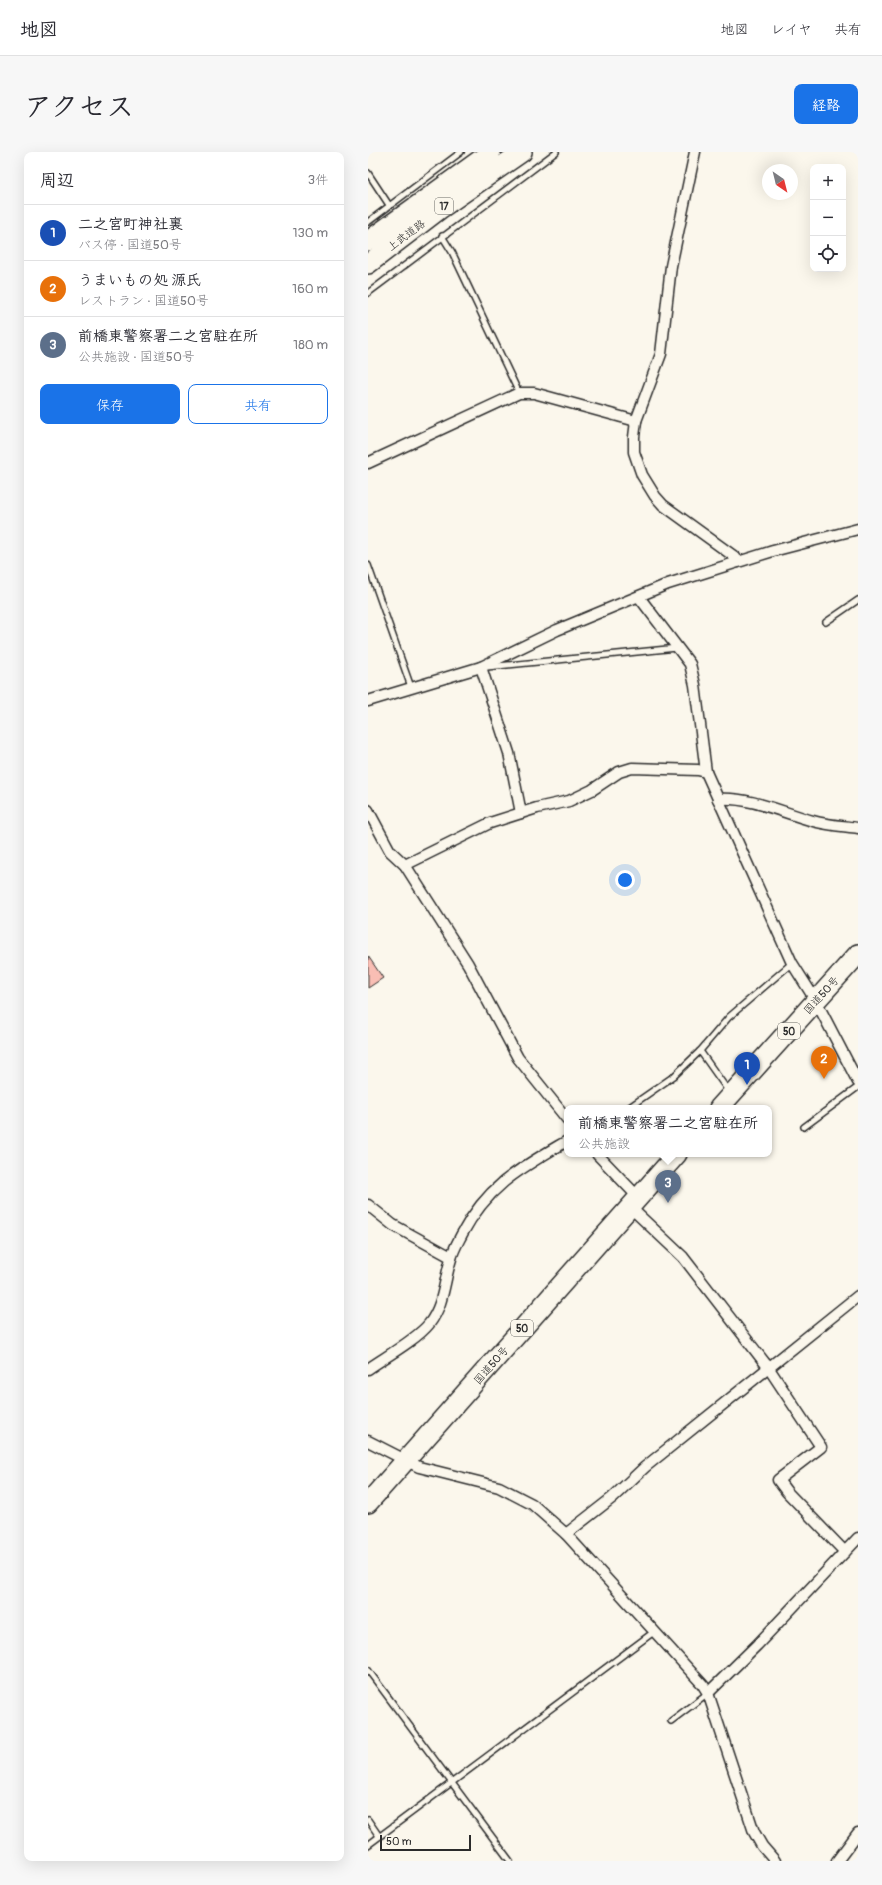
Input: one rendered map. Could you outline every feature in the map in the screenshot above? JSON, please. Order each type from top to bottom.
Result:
[{"type":"highway","name":"上武道路","points":[[368,241],[491,152]]},
{"type":"highway","name":"上武道路","points":[[368,264],[440,209],[522,152]]},
{"type":"highway","name":"国道50号","points":[[725,1101],[858,954]]},
{"type":"highway","name":"国道50号","points":[[368,1503],[674,1157]]},
{"type":"street","points":[[695,152],[671,266],[661,354],[636,422],[634,452],[642,475],[655,496],[664,506],[735,557],[738,562]]},
{"type":"street","points":[[368,463],[519,393],[534,393],[636,422]]},
{"type":"street","points":[[368,701],[481,667],[557,630],[668,584],[773,551],[858,529]]},
{"type":"street","points":[[639,597],[690,664],[696,685],[706,772],[792,963],[816,1001],[858,1082]]},
{"type":"street","points":[[481,667],[509,753],[521,813]]},
{"type":"street","points":[[405,865],[490,823],[521,813],[569,801],[592,790],[619,772],[632,768],[698,770],[706,772]]},
{"type":"street","points":[[718,799],[730,798],[760,804],[814,821],[858,828]]},
{"type":"street","points":[[368,810],[390,851],[405,865],[468,964],[518,1058],[564,1115]]},
{"type":"street","points":[[368,1369],[419,1333],[429,1324],[440,1304],[451,1257],[469,1221],[486,1198],[523,1167],[564,1143]]},
{"type":"street","points":[[599,1157],[634,1202],[683,1257],[768,1367],[821,1448],[778,1480],[786,1492],[845,1552]]},
{"type":"street","points":[[368,1205],[393,1225],[451,1257]]},
{"type":"street","points":[[566,1534],[612,1498],[645,1467],[858,1296]]},
{"type":"street","points":[[368,1441],[418,1467],[499,1487],[511,1492],[532,1504],[566,1534],[696,1676],[708,1694],[754,1832],[762,1846],[775,1861]]},
{"type":"street","points":[[708,1694],[757,1645],[858,1538]]},
{"type":"street","points":[[837,1861],[858,1833]]},
{"type":"lane","points":[[368,222],[461,152]]},
{"type":"lane","points":[[368,293],[556,152]]},
{"type":"lane","points":[[368,173],[389,205]]},
{"type":"lane","points":[[442,236],[452,252],[519,393]]},
{"type":"lane","points":[[368,565],[411,687]]},
{"type":"lane","points":[[826,622],[858,600]]},
{"type":"lane","points":[[481,667],[677,648]]},
{"type":"lane","points":[[632,1105],[674,1076],[700,1050],[729,1017],[792,963]]},
{"type":"lane","points":[[700,1050],[725,1101]]},
{"type":"lane","points":[[804,1127],[858,1087]]},
{"type":"lane","points":[[368,1845],[655,1631]]},
{"type":"lane","points":[[368,1670],[510,1861]]},
{"type":"lane","points":[[671,1721],[708,1694]]},
{"type":"lane","points":[[368,1820],[379,1836]]},
{"type":"building","points":[[368,956],[383,978],[368,988]]},
{"type":"place","name":"うまいもの処 源氏","points":[[824,1079]]},
{"type":"place","name":"二之宮町神社裏","points":[[747,1085]]},
{"type":"place","name":"前橋東警察署二之宮駐在所","points":[[668,1203]]}]
